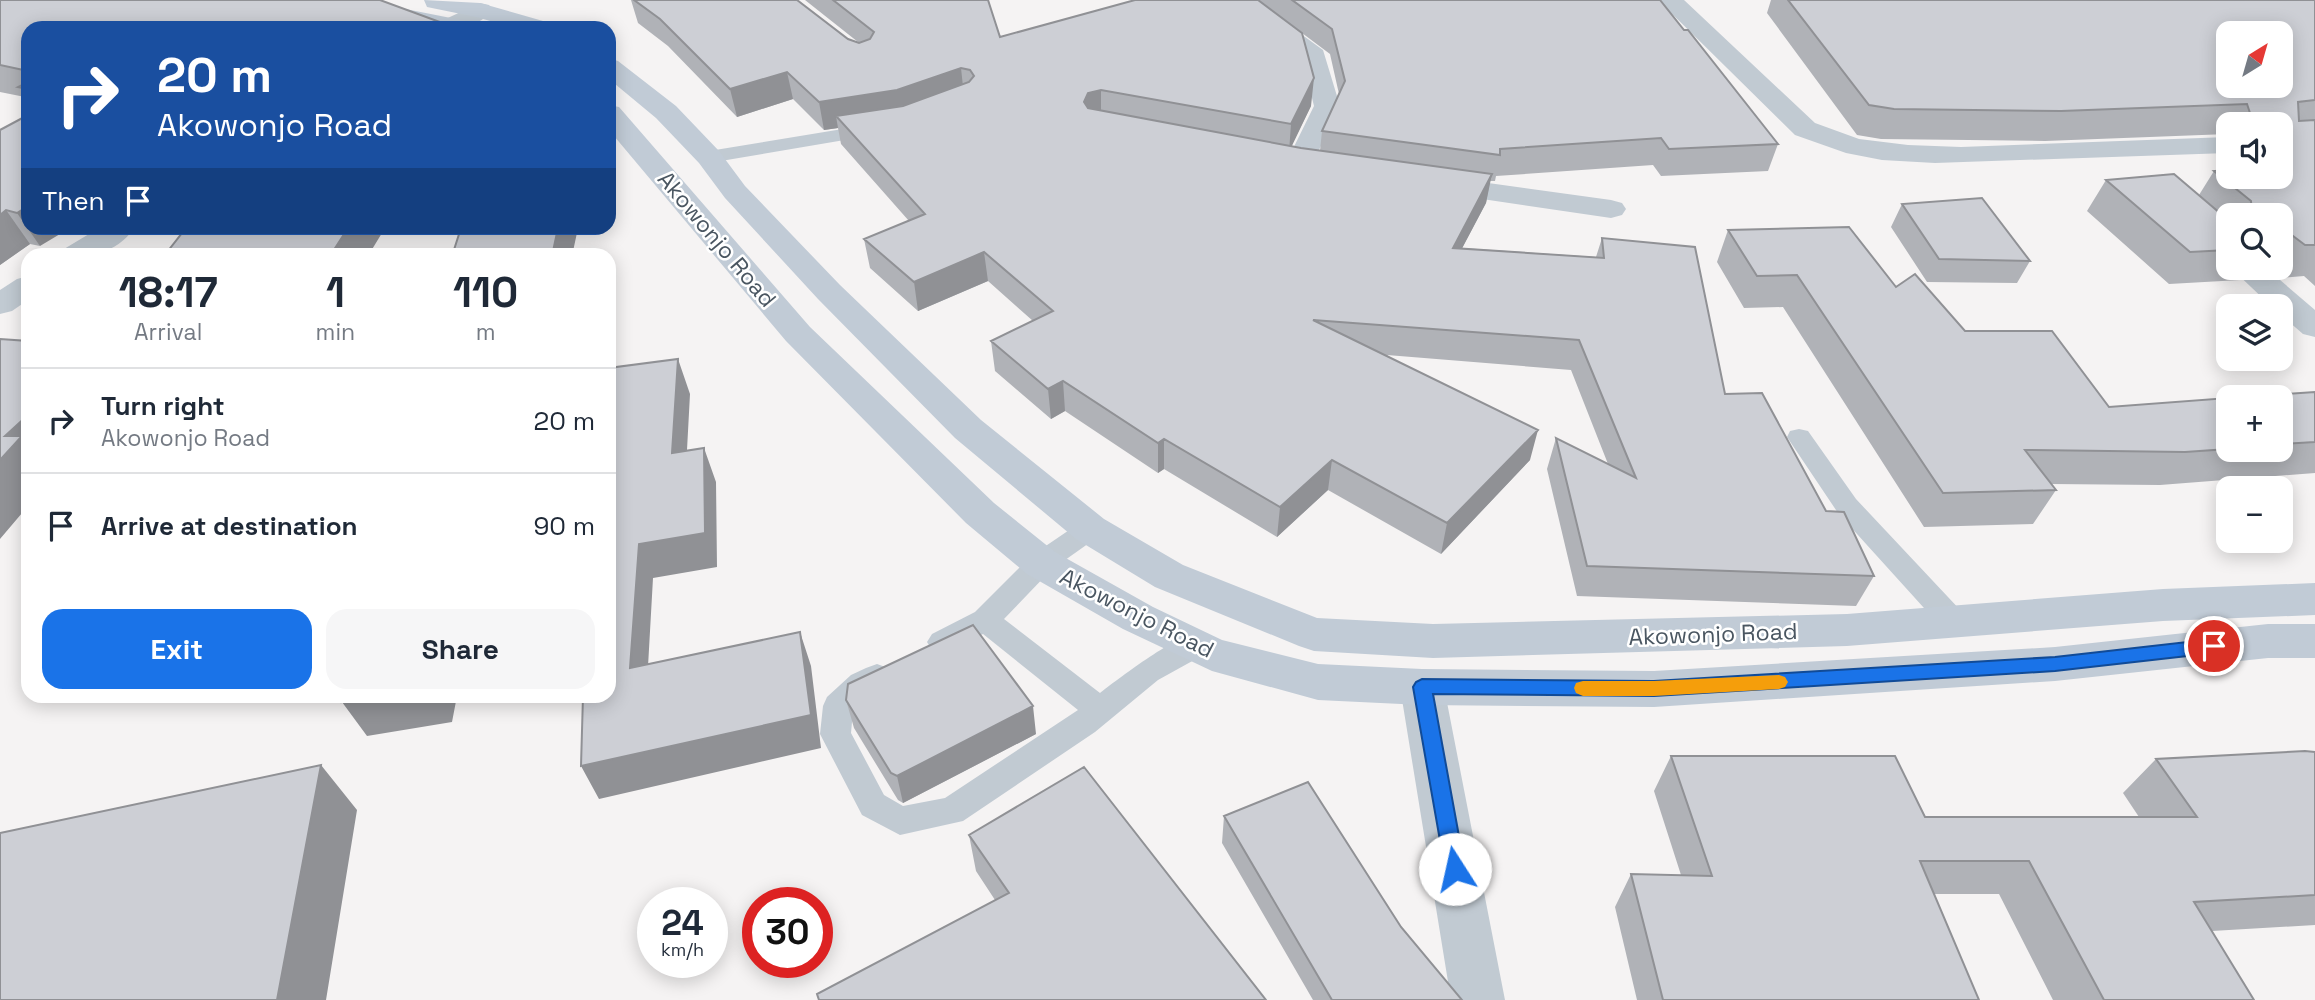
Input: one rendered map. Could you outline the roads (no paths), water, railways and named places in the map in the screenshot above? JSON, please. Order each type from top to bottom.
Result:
[{"type":"main road","points":[[323,0],[455,21]]},
{"type":"main road","points":[[419,0],[459,21]]},
{"type":"main road","name":"Akowonjo Road","points":[[616,72],[666,112],[709,157],[735,192],[829,292],[968,429],[1090,529],[1169,576],[1314,635],[1433,642],[1847,630],[2164,605],[2315,598]]},
{"type":"main road","name":"Akowonjo Road","points":[[616,121],[798,334],[980,513],[1041,563],[1212,654],[1318,682],[1422,687],[1654,689],[2055,664],[2268,641],[2315,641]]},
{"type":"street","points":[[1238,0],[1314,55],[1327,106],[1299,165]]},
{"type":"street","points":[[1670,0],[1805,129],[1826,139],[1912,156],[2114,152],[2216,146]]},
{"type":"street","points":[[2114,152],[2145,179]]},
{"type":"street","points":[[1407,181],[1611,209]]},
{"type":"street","points":[[88,248],[108,235]]},
{"type":"street","points":[[2261,280],[2315,327]]},
{"type":"street","points":[[0,304],[21,290]]},
{"type":"street","points":[[1422,687],[1478,1000]]},
{"type":"lane","points":[[709,157],[893,127]]},
{"type":"lane","points":[[1799,437],[1847,506],[1953,621]]},
{"type":"lane","points":[[1090,529],[1041,563],[985,620],[862,684],[838,706],[835,734],[873,805],[900,821],[952,811],[1084,723],[1148,672],[1195,646]]},
{"type":"lane","points":[[985,620],[1099,709]]}]
